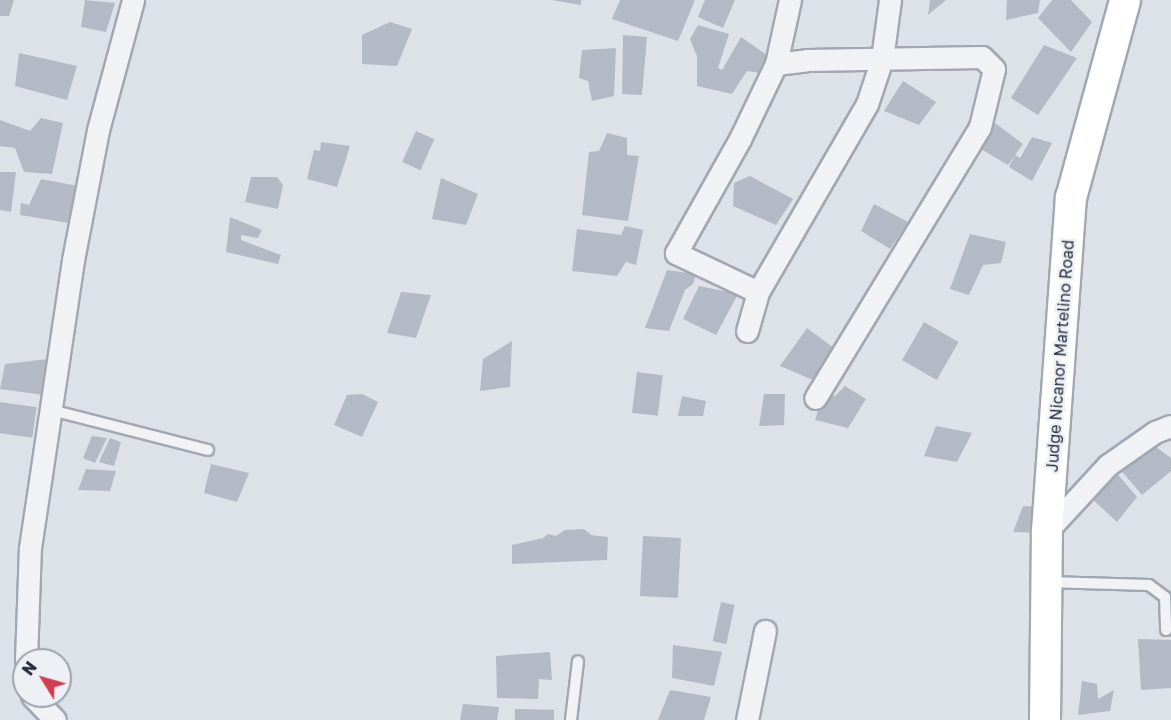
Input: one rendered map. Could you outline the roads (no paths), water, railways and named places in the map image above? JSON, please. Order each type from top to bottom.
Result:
[{"type":"street","points":[[26,648],[30,548],[85,191],[134,0]]},
{"type":"street","points":[[758,292],[676,253],[740,139],[776,64],[790,0]]},
{"type":"street","points":[[747,331],[758,292],[867,104],[882,59],[890,0]]},
{"type":"street","name":"Judge Nicanor Martelino Road","points":[[1045,720],[1047,531],[1071,198],[1125,0]]},
{"type":"street","points":[[776,64],[796,60],[982,57],[994,69],[993,84],[980,127],[815,399]]},
{"type":"street","points":[[1047,531],[1108,465],[1155,432],[1171,426]]},
{"type":"street","points":[[747,720],[765,631]]},
{"type":"street","points":[[44,708],[55,720]]},
{"type":"lane","points":[[51,410],[208,450]]},
{"type":"lane","points":[[1047,582],[1149,585],[1165,597],[1166,630]]},
{"type":"lane","points":[[571,720],[578,661]]}]
